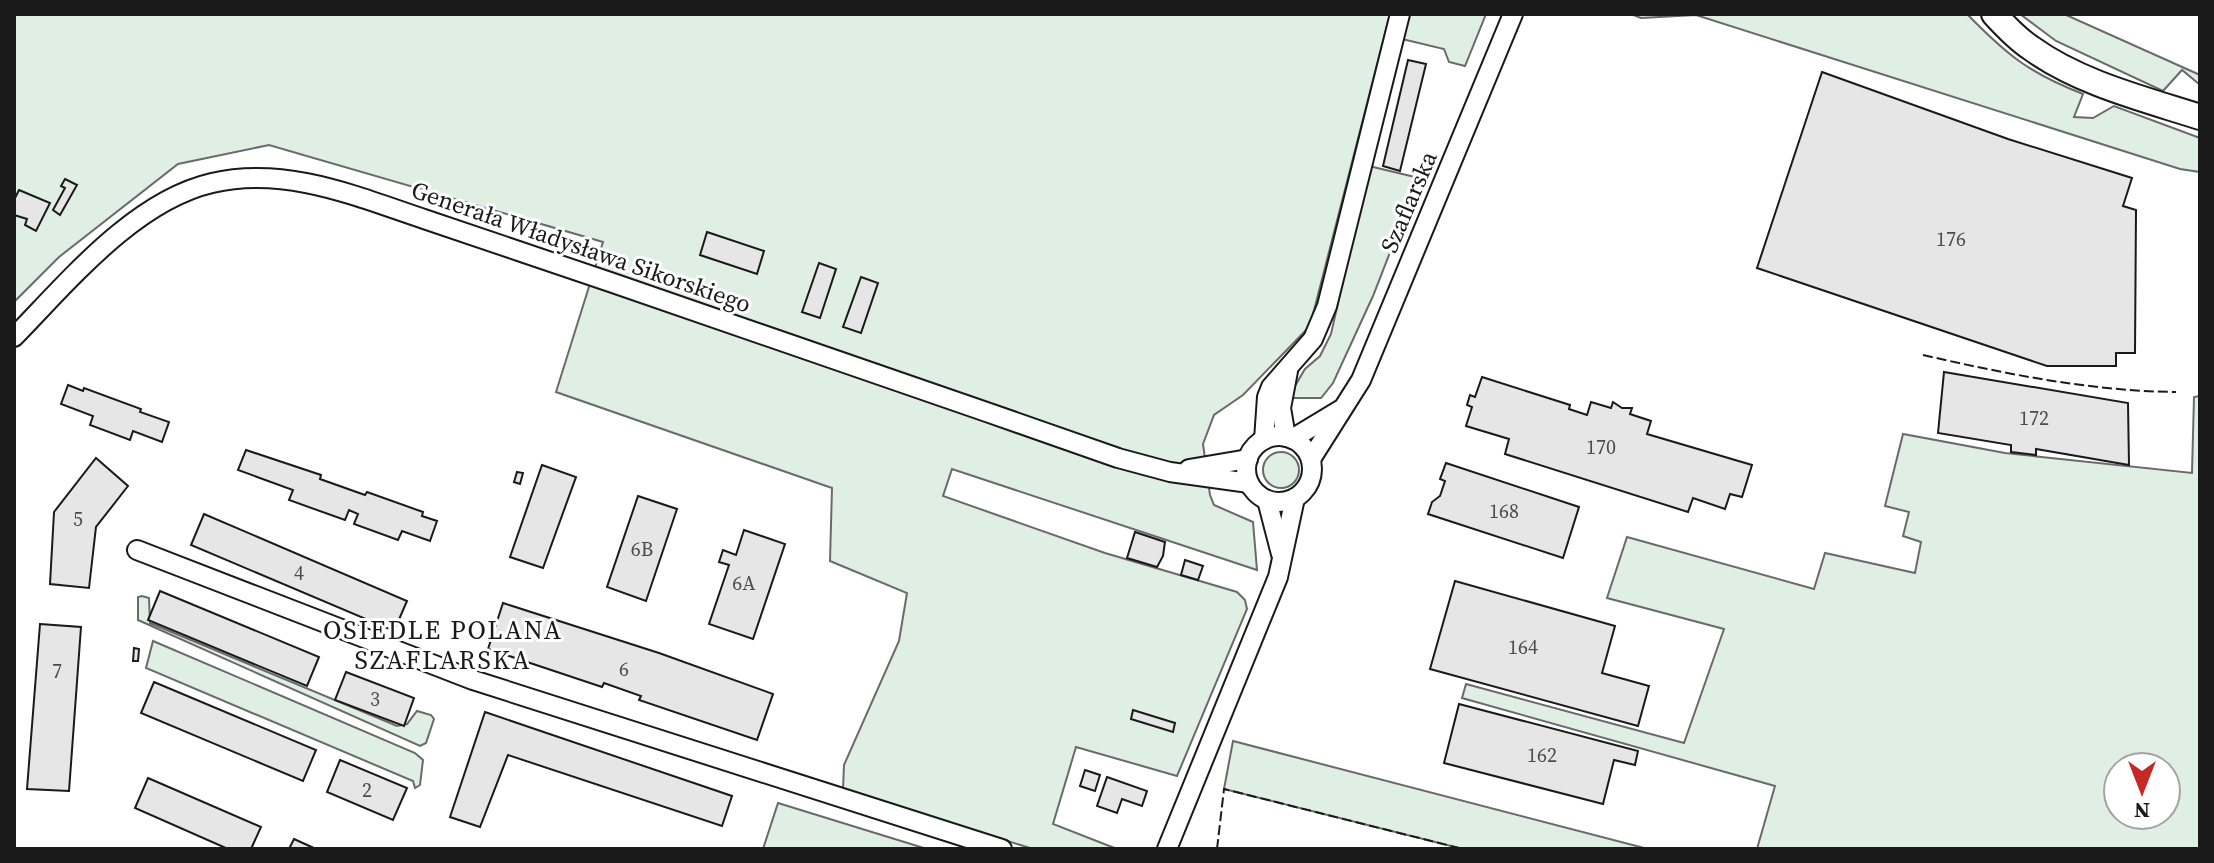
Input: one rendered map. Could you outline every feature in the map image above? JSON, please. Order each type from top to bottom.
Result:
[{"type":"main road","points":[[1994,14],[2031,49],[2059,64],[2122,91],[2200,117]]},
{"type":"street","name":"Szaflarska","points":[[1264,440],[1267,397],[1271,387],[1313,339],[1327,306],[1400,14]]},
{"type":"street","name":"Szaflarska","points":[[1311,459],[1361,380],[1513,14]]},
{"type":"street","name":"Generała Władysława Sikorskiego","points":[[14,337],[108,244],[162,203],[210,183],[245,177],[272,178],[321,185],[486,239],[1118,458],[1170,472],[1249,483]]},
{"type":"street","name":"Szaflarska","points":[[1290,365],[1281,408],[1289,438],[1345,406]]},
{"type":"street","points":[[1289,438],[1300,444],[1311,459],[1311,477],[1295,498],[1276,502],[1267,500],[1249,483],[1248,459],[1251,451],[1264,440],[1289,438]]},
{"type":"street","name":"Generała Władysława Sikorskiego","points":[[1170,472],[1248,459]]},
{"type":"street","points":[[1173,847],[1278,577],[1295,498]]},
{"type":"street","points":[[1267,500],[1282,557]]},
{"type":"street","points":[[137,550],[473,680],[1002,849]]},
{"type":"green space","points":[[14,14],[1390,14],[1310,326],[1243,395],[1214,415],[1203,444],[1214,505],[1253,522],[1257,570],[952,469],[943,496],[1105,553],[1237,592],[1245,600],[1247,609],[1177,776],[1076,747],[1053,824],[1117,849],[1033,849],[843,789],[844,765],[899,641],[907,593],[830,561],[832,488],[556,392],[603,242],[269,145],[178,164],[59,257],[14,302]]},
{"type":"green space","points":[[1409,14],[1486,14],[1465,66],[1449,62],[1444,49],[1402,39]]},
{"type":"green space","points":[[1631,14],[1967,14],[2020,62],[2083,94],[2074,117],[2093,118],[2114,106],[2200,138],[2200,172],[2180,169],[1696,15],[1641,18]]},
{"type":"green space","points":[[2020,14],[2064,14],[2200,75],[2200,90],[2199,84],[2182,70],[2163,91],[2056,41]]},
{"type":"green space","points":[[1369,166],[1419,178],[1373,296],[1333,383],[1321,398],[1292,398],[1305,369],[1320,356],[1331,334]]},
{"type":"green space","points":[[2200,396],[2200,849],[1757,849],[1775,786],[1462,698],[1466,684],[1684,743],[1724,629],[1607,598],[1627,537],[1814,589],[1825,553],[1915,573],[1921,542],[1903,536],[1909,512],[1885,506],[1903,434],[2005,453],[2192,473],[2194,397]]},
{"type":"green space","points":[[1281,452],[1294,457],[1299,470],[1294,483],[1281,488],[1268,483],[1263,470],[1268,457]]},
{"type":"green space","points":[[138,597],[149,598],[150,623],[397,726],[407,724],[417,711],[431,715],[434,719],[426,743],[420,746],[138,620]]},
{"type":"green space","points":[[153,641],[415,753],[423,760],[420,785],[415,788],[413,781],[146,668]]},
{"type":"green space","points":[[1233,741],[1648,849],[1463,849],[1224,789]]},
{"type":"green space","points":[[778,803],[927,849],[763,849]]},
{"type":"building","points":[[1408,60],[1426,64],[1400,171],[1383,166]]},
{"type":"building","points":[[1822,72],[2008,139],[2132,178],[2123,206],[2136,210],[2135,353],[2116,353],[2116,366],[2047,366],[1757,268]]},
{"type":"building","points":[[65,179],[77,185],[60,215],[53,210],[65,188],[61,186]]},
{"type":"building","points":[[19,190],[50,203],[36,231],[25,225],[27,219],[14,215],[14,200]]},
{"type":"building","points":[[707,232],[764,251],[757,274],[700,255]]},
{"type":"building","points":[[819,263],[836,269],[820,318],[802,312]]},
{"type":"building","points":[[861,277],[878,283],[861,333],[843,327]]},
{"type":"building","points":[[1944,372],[2128,403],[2129,465],[2036,449],[2036,455],[2011,452],[2011,445],[1938,433]]},
{"type":"building","points":[[1482,377],[1570,405],[1569,409],[1587,415],[1591,402],[1611,408],[1613,402],[1622,408],[1632,408],[1630,414],[1651,421],[1647,434],[1752,465],[1742,497],[1730,494],[1725,509],[1693,498],[1688,512],[1505,454],[1509,439],[1466,426],[1472,407],[1467,405],[1470,395],[1475,397]]},
{"type":"building","points":[[68,385],[83,391],[84,388],[169,422],[162,442],[133,431],[130,440],[90,425],[93,416],[61,404]]},
{"type":"building","points":[[246,450],[321,475],[320,479],[365,495],[367,492],[423,512],[422,516],[437,521],[430,541],[402,531],[398,540],[354,524],[358,514],[349,510],[345,520],[289,500],[293,490],[238,470]]},
{"type":"building","points":[[96,458],[128,486],[96,527],[89,588],[50,584],[54,512]]},
{"type":"building","points":[[1446,463],[1579,507],[1563,558],[1428,514],[1432,502],[1440,496],[1445,481],[1440,479]]},
{"type":"building","points":[[542,465],[576,477],[543,568],[510,557]]},
{"type":"building","points":[[517,472],[523,473],[520,484],[514,482]]},
{"type":"building","points":[[638,496],[677,509],[646,601],[607,587]]},
{"type":"building","points":[[204,514],[407,601],[394,631],[191,545]]},
{"type":"building","points":[[744,530],[785,544],[753,639],[709,624],[729,565],[719,562],[723,550],[736,555]]},
{"type":"building","points":[[1135,532],[1165,542],[1157,567],[1127,558]]},
{"type":"building","points":[[1185,560],[1203,566],[1198,580],[1181,575]]},
{"type":"building","points":[[1455,581],[1615,626],[1602,673],[1649,686],[1638,726],[1430,669]]},
{"type":"building","points":[[160,591],[319,657],[307,686],[148,620]]},
{"type":"building","points":[[503,603],[659,653],[773,694],[757,740],[639,700],[641,696],[604,683],[602,687],[488,649]]},
{"type":"building","points":[[40,624],[81,627],[69,791],[27,789]]},
{"type":"building","points":[[134,648],[139,649],[138,661],[133,661]]},
{"type":"building","points":[[346,672],[414,698],[404,726],[335,700]]},
{"type":"building","points":[[154,682],[316,750],[303,781],[141,713]]},
{"type":"building","points":[[1459,704],[1638,751],[1635,765],[1614,760],[1603,804],[1444,763]]},
{"type":"building","points":[[1133,710],[1175,723],[1173,732],[1131,719]]},
{"type":"building","points":[[485,712],[732,796],[722,826],[508,755],[480,827],[450,817]]},
{"type":"building","points":[[340,760],[407,788],[393,820],[327,792]]},
{"type":"building","points":[[1085,770],[1100,775],[1095,791],[1080,786]]},
{"type":"building","points":[[1107,777],[1147,791],[1142,806],[1122,799],[1117,813],[1097,806]]},
{"type":"building","points":[[148,778],[261,827],[251,849],[228,849],[135,808]]},
{"type":"building","points":[[294,839],[316,849],[289,849]]},
{"type":"fence","points":[[1923,355],[2049,380],[2176,392]]},
{"type":"fence","points":[[1217,849],[1224,789],[1463,849]]},
{"type":"district","name":"OSIEDLE POLANA SZAFLARSKA","points":[[443,645]]}]
